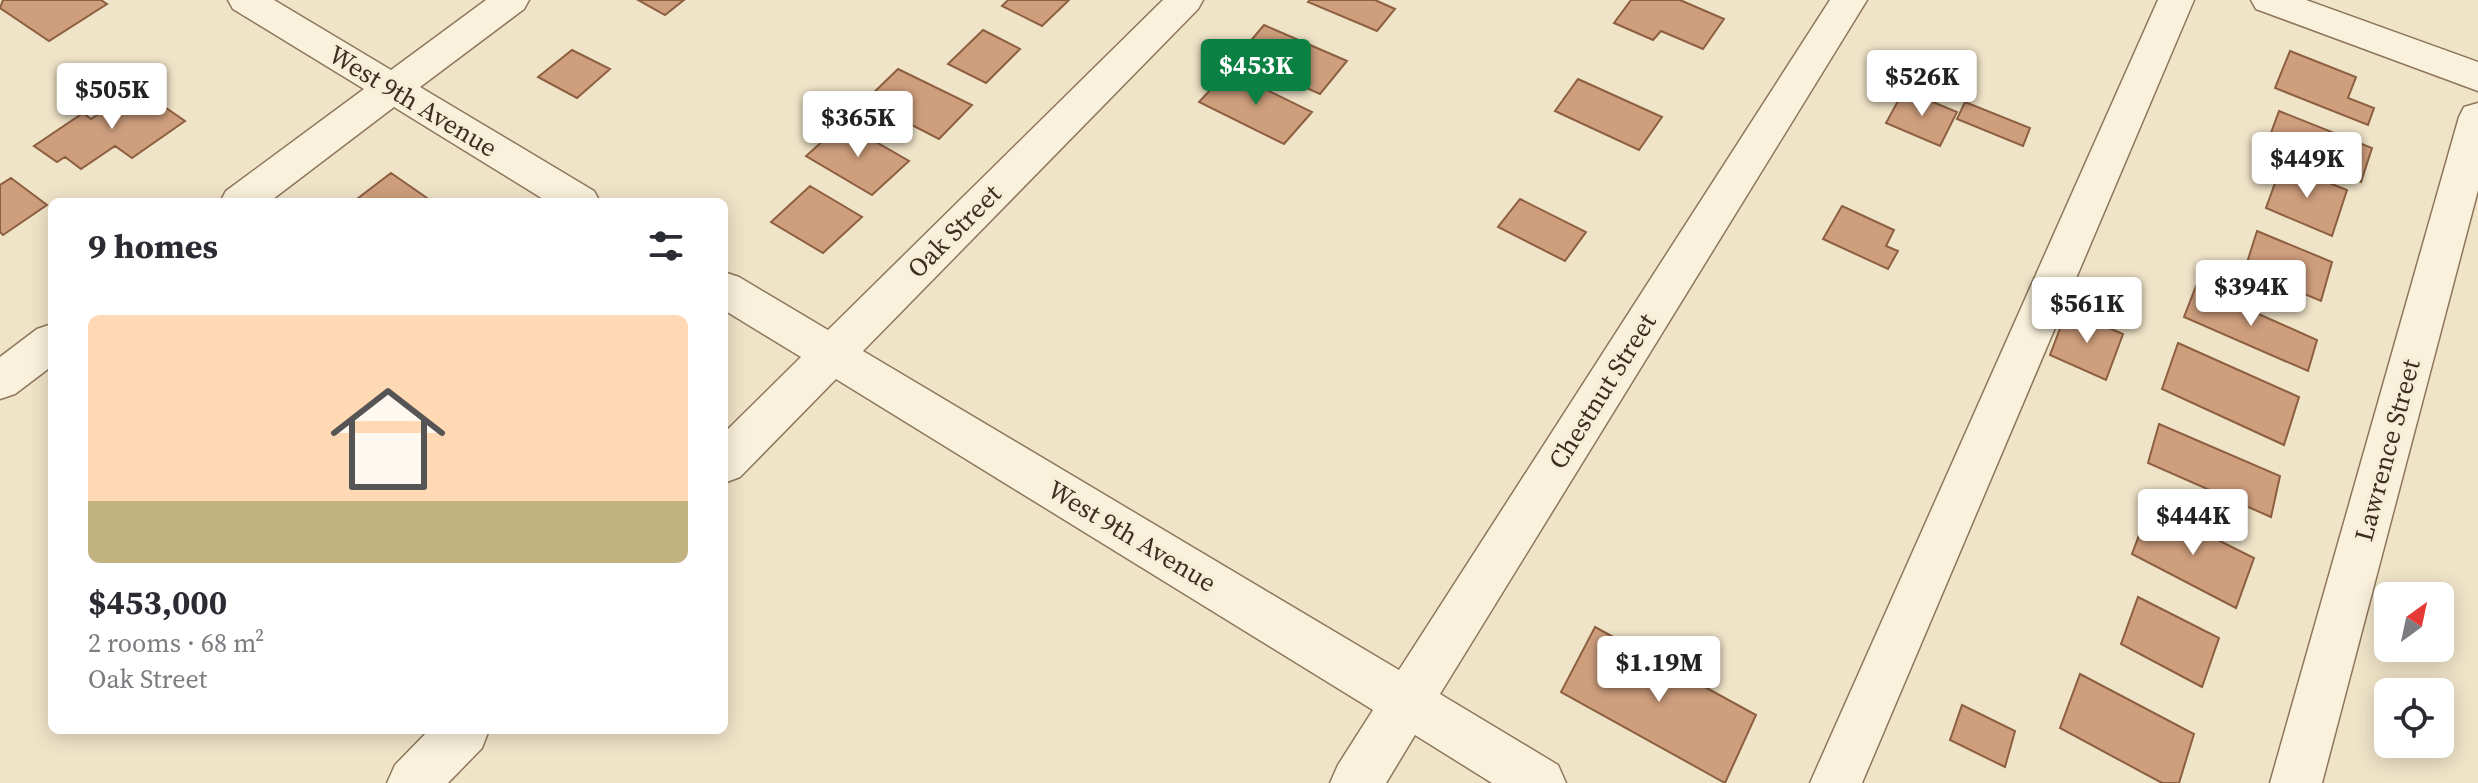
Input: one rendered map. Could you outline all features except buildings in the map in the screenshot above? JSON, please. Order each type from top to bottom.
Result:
[{"type":"street","name":"West 9th Avenue","points":[[246,0],[573,198]]},
{"type":"street","points":[[245,198],[511,0]]},
{"type":"street","name":"Oak Street","points":[[728,459],[1185,0]]},
{"type":"street","name":"Chestnut Street","points":[[1356,783],[1849,0]]},
{"type":"street","points":[[1836,783],[2176,0]]},
{"type":"street","points":[[2269,0],[2478,77]]},
{"type":"street","name":"Lawrence Street","points":[[2296,783],[2478,117]]},
{"type":"street","name":"West 9th Avenue","points":[[728,291],[1540,783]]},
{"type":"street","points":[[0,381],[48,345]]},
{"type":"street","points":[[413,783],[460,734]]}]
